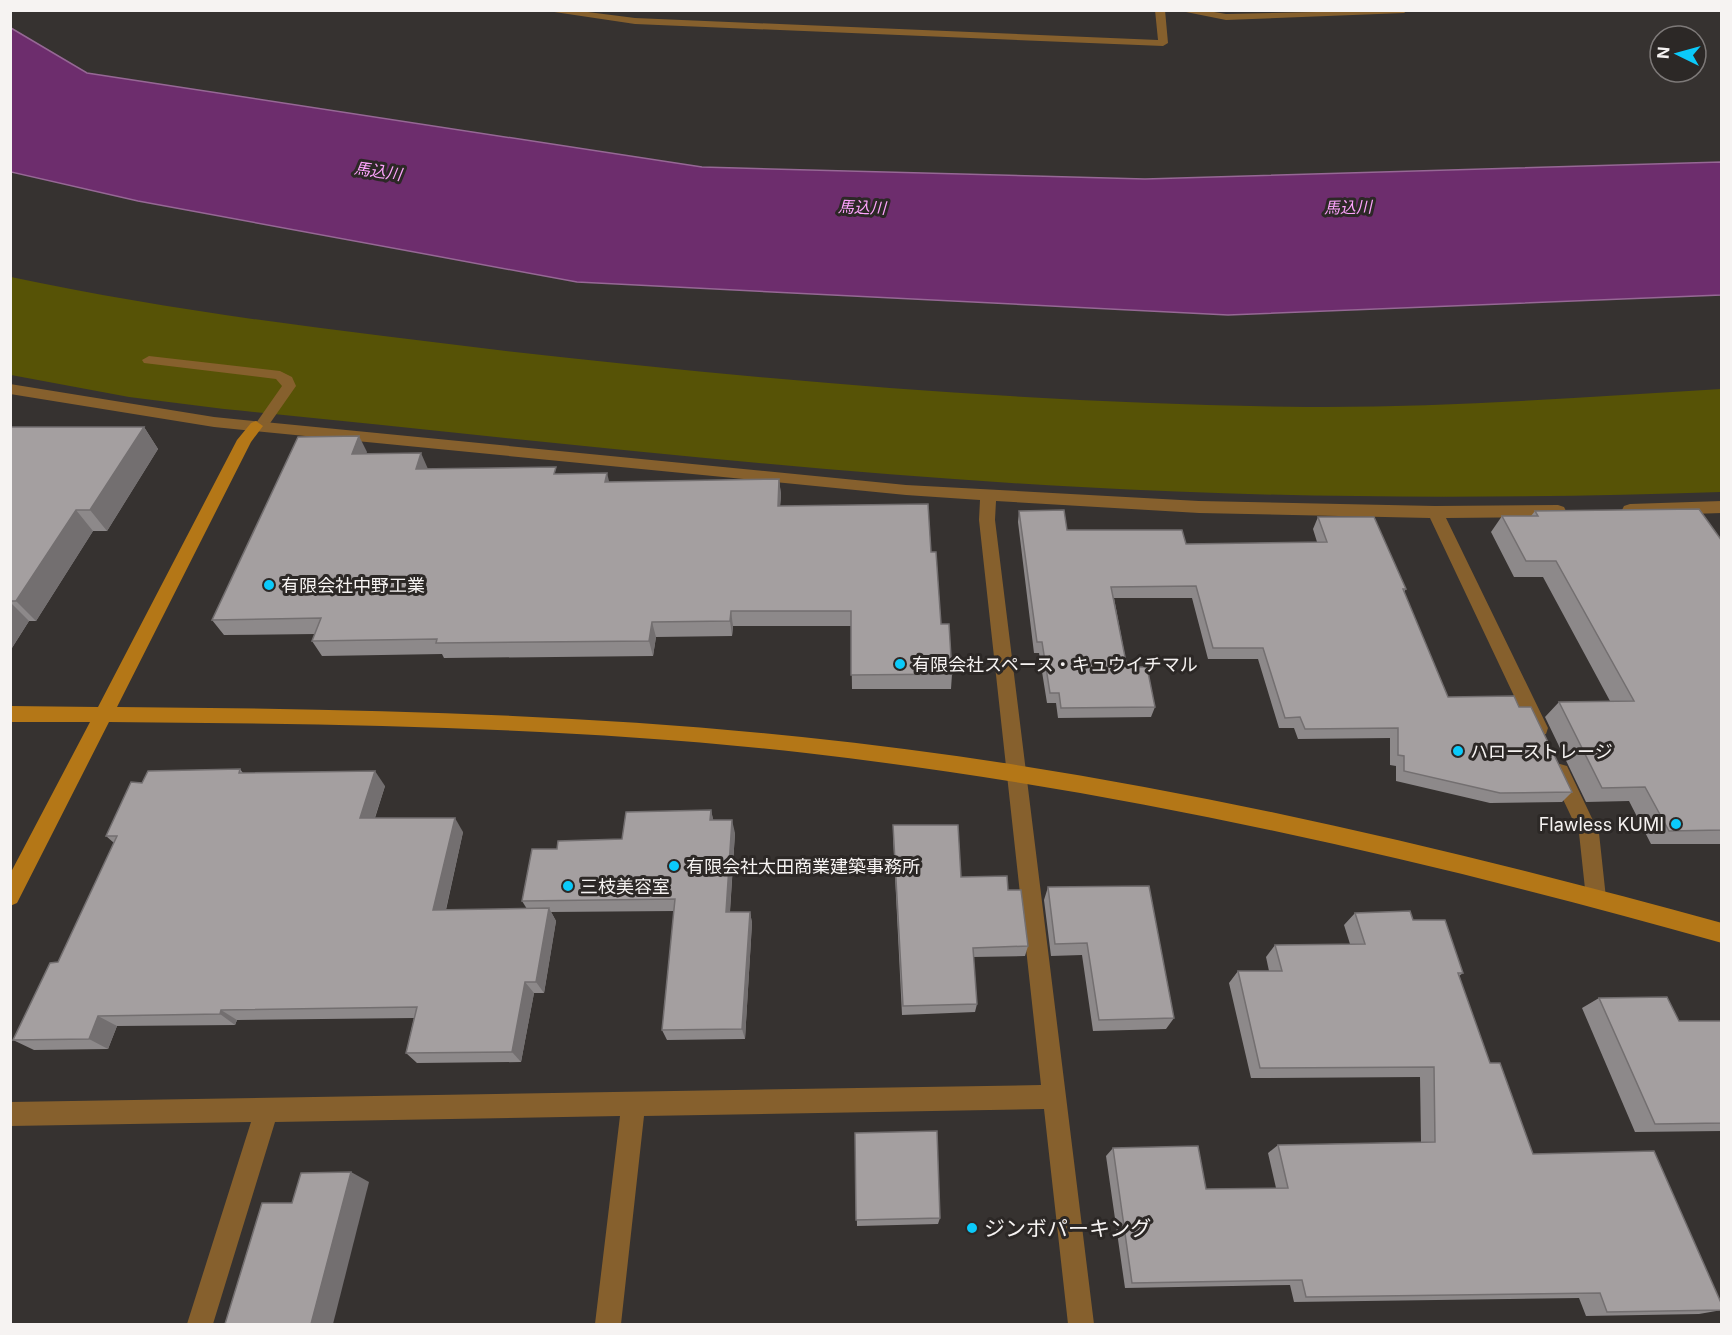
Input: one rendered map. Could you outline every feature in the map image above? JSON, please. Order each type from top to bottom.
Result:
[{"type":"street","points":[[545,10],[635,21],[1163,43],[1160,10]]},
{"type":"street","points":[[1180,10],[1226,17],[1404,10]]},
{"type":"street","points":[[10,896],[245,440],[259,426],[289,386],[287,380],[280,375],[149,360]]},
{"type":"street","points":[[10,389],[155,414],[259,426],[849,484],[988,495],[1211,507],[1435,512],[1576,511]]},
{"type":"street","points":[[988,495],[987,520],[1080,1324]]},
{"type":"street","points":[[1611,510],[1722,507]]},
{"type":"street","points":[[1435,512],[1589,833],[1596,898]]},
{"type":"street","points":[[10,714],[442,719],[585,726],[830,748],[1017,773],[1313,829],[1596,898],[1722,933]]},
{"type":"street","points":[[10,1114],[1054,1097]]},
{"type":"street","points":[[608,1324],[633,1104]]},
{"type":"street","points":[[200,1324],[267,1109]]},
{"type":"shaded area","points":[[11,277],[196,311],[506,351],[805,381],[1006,396],[1207,405],[1359,407],[1721,389],[1721,492],[1401,497],[1241,494],[1081,487],[759,463],[224,409],[129,397],[11,375]]},
{"type":"water","name":"馬込川","points":[[11,28],[87,73],[702,167],[1145,179],[1721,162],[1721,295],[1228,315],[577,282],[138,201],[11,172]]},
{"type":"building","points":[[10,427],[144,427],[90,510],[76,510],[16,601],[10,601]]},
{"type":"building","points":[[359,436],[352,454],[421,453],[416,469],[556,467],[554,474],[607,473],[605,482],[779,479],[778,506],[928,504],[931,552],[936,552],[941,624],[949,624],[952,674],[851,675],[851,611],[731,611],[730,621],[652,622],[649,641],[436,643],[437,639],[312,641],[321,618],[212,620],[298,437]]},
{"type":"building","points":[[1699,509],[1722,541],[1722,830],[1669,831],[1645,787],[1602,788],[1559,702],[1634,701],[1556,561],[1526,561],[1502,516],[1538,516],[1535,511]]},
{"type":"building","points":[[1064,510],[1067,530],[1182,530],[1186,544],[1327,542],[1318,517],[1374,517],[1406,589],[1403,589],[1448,697],[1514,696],[1519,707],[1531,707],[1572,792],[1500,793],[1404,771],[1404,756],[1398,755],[1398,728],[1305,729],[1300,717],[1285,718],[1263,648],[1213,648],[1196,586],[1111,587],[1127,667],[1147,667],[1155,707],[1061,708],[1059,693],[1050,693],[1042,642],[1037,642],[1019,511]]},
{"type":"building","points":[[240,769],[239,773],[375,771],[360,818],[455,818],[433,910],[549,908],[536,982],[525,982],[512,1052],[406,1053],[417,1007],[221,1010],[220,1014],[98,1016],[89,1039],[13,1040],[50,963],[58,962],[117,836],[106,836],[131,782],[142,783],[148,771]]},
{"type":"building","points":[[711,810],[710,820],[732,820],[726,912],[750,912],[742,1029],[662,1030],[675,899],[522,901],[532,849],[557,849],[558,841],[622,839],[626,812]]},
{"type":"building","points":[[893,825],[958,825],[961,877],[1007,876],[1008,890],[1021,890],[1028,946],[973,948],[977,1004],[903,1006]]},
{"type":"building","points":[[1149,886],[1174,1018],[1099,1020],[1087,943],[1055,944],[1048,887]]},
{"type":"building","points":[[1410,911],[1413,920],[1445,920],[1463,973],[1458,973],[1490,1063],[1500,1063],[1533,1154],[1654,1151],[1722,1305],[1722,1310],[1607,1312],[1600,1293],[1306,1297],[1302,1280],[1132,1283],[1113,1148],[1198,1146],[1206,1189],[1288,1188],[1278,1145],[1435,1142],[1434,1067],[1260,1068],[1238,971],[1282,971],[1275,945],[1365,944],[1355,913]]},
{"type":"building","points":[[1667,997],[1679,1021],[1722,1021],[1722,1123],[1655,1124],[1599,998]]},
{"type":"building","points":[[937,1131],[940,1218],[856,1220],[855,1133]]},
{"type":"building","points":[[351,1172],[311,1324],[225,1324],[262,1203],[292,1203],[301,1173]]},
{"type":"place","name":"有限会社中野工業","points":[[269,585]]},
{"type":"place","name":"有限会社スペース・キュウイチマル","points":[[900,664]]},
{"type":"place","name":"ハローストレージ","points":[[1458,751]]},
{"type":"place","name":"Flawless KUMI","points":[[1676,824]]},
{"type":"place","name":"有限会社太田商業建築事務所","points":[[674,866]]},
{"type":"place","name":"三枝美容室","points":[[568,886]]},
{"type":"place","name":"ジンボパーキング","points":[[972,1228]]}]
